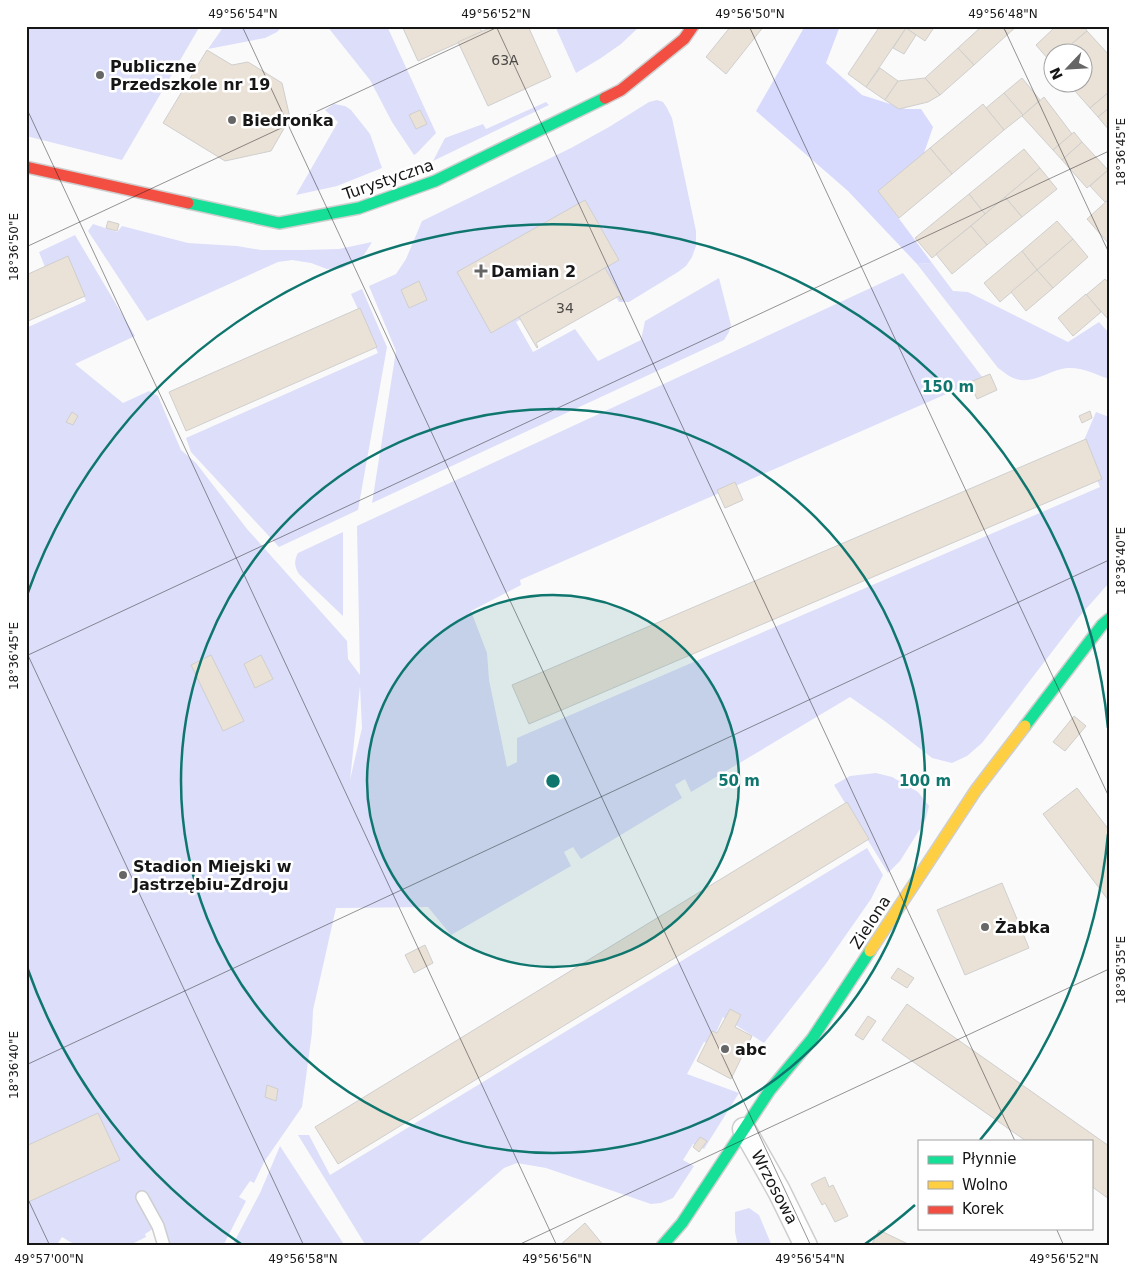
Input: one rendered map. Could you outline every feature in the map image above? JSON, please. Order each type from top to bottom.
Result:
[{"type":"street","name":"Turystyczna","points":[[26,167],[279,224],[359,208],[436,181],[621,90],[684,39],[693,26]]},
{"type":"street","name":"Zielona","points":[[662,1246],[682,1222],[770,1090],[812,1039],[976,790],[1109,618]]},
{"type":"street","name":"Wrzosowa","points":[[744,1129],[779,1191],[806,1246]]},
{"type":"lane","points":[[142,1197],[158,1226],[164,1246]]},
{"type":"shaded area","name":"Publiczne Przedszkole nr 19","points":[[26,26],[200,26],[122,160],[26,136]]},
{"type":"shaded area","points":[[224,26],[283,26],[277,32],[265,38],[208,49]]},
{"type":"shaded area","points":[[327,26],[387,26],[436,133],[417,153],[414,155],[392,122],[370,80]]},
{"type":"shaded area","points":[[555,26],[640,26],[621,44],[576,73]]},
{"type":"shaded area","points":[[805,26],[840,26],[826,63],[862,95],[906,109],[921,109],[933,127],[924,153],[880,193],[932,263],[917,264],[848,191],[756,111]]},
{"type":"shaded area","points":[[657,100],[663,102],[672,118],[696,231],[696,246],[692,257],[686,266],[678,272],[629,302],[619,302],[601,273],[516,322],[533,352],[575,329],[598,361],[641,340],[645,321],[719,278],[731,325],[724,340],[372,503],[396,351],[369,286],[396,274],[406,259],[422,221],[571,148],[649,102]]},
{"type":"shaded area","points":[[546,102],[549,105],[433,161],[445,138],[483,124],[486,129]]},
{"type":"shaded area","points":[[334,104],[345,106],[351,110],[370,134],[382,168],[337,186],[296,195],[338,122],[325,110]]},
{"type":"shaded area","points":[[93,224],[117,232],[122,226],[188,243],[237,246],[261,250],[339,249],[372,242],[364,255],[342,268],[327,269],[311,263],[292,260],[278,262],[147,321],[88,231]]},
{"type":"shaded area","points":[[75,235],[135,336],[75,364],[123,403],[149,391],[158,396],[181,450],[196,463],[247,529],[347,641],[348,659],[360,675],[357,526],[903,273],[983,378],[520,580],[521,585],[471,611],[487,653],[489,680],[507,767],[517,762],[517,738],[1100,487],[1082,445],[1096,412],[1109,417],[1109,583],[1078,618],[982,743],[967,756],[952,763],[932,758],[850,697],[691,792],[685,779],[675,785],[682,798],[581,859],[573,847],[564,852],[571,866],[451,935],[428,907],[336,908],[313,1010],[302,1107],[264,1162],[254,1183],[250,1181],[239,1197],[246,1201],[223,1246],[171,1246],[162,1223],[145,1234],[146,1237],[128,1246],[77,1246],[62,1237],[56,1246],[26,1246],[26,328],[86,301],[67,258],[45,267],[39,252]],"holes":[[[360,686],[362,728],[350,780]]]},
{"type":"shaded area","points":[[932,263],[953,291],[968,292],[1068,342],[1099,322],[1109,333],[1109,379],[1088,371],[1073,368],[1060,369],[1026,380],[1018,380],[1011,377],[998,368],[917,264]]},
{"type":"shaded area","points":[[362,289],[387,347],[358,510],[279,547],[191,452],[186,438],[378,353],[351,294]]},
{"type":"shaded area","points":[[343,532],[343,616],[299,574],[295,564],[298,553]]},
{"type":"shaded area","points":[[876,773],[892,777],[918,792],[929,806],[925,821],[900,861],[888,873],[834,785],[850,776]]},
{"type":"shaded area","points":[[867,848],[883,875],[871,899],[825,965],[764,1043],[723,1017],[711,1044],[704,1042],[687,1074],[739,1093],[704,1149],[693,1144],[683,1160],[694,1166],[673,1198],[661,1203],[651,1204],[546,1168],[517,1163],[504,1168],[415,1246],[366,1246],[298,1135],[309,1135],[330,1175]]},
{"type":"shaded area","points":[[280,1146],[345,1246],[232,1246],[260,1193]]},
{"type":"shaded area","points":[[749,1208],[759,1215],[772,1246],[738,1246],[735,1232],[735,1212]]},
{"type":"building","points":[[402,26],[479,26],[482,32],[418,61]]},
{"type":"building","points":[[494,26],[528,26],[551,77],[488,106],[458,42]]},
{"type":"building","points":[[731,26],[764,26],[726,74],[706,57]]},
{"type":"building","points":[[880,26],[903,26],[906,28],[866,87],[848,74]]},
{"type":"building","points":[[908,26],[935,26],[925,41],[906,28]]},
{"type":"building","points":[[982,26],[1001,26],[1008,34],[974,65],[958,48]]},
{"type":"building","points":[[1001,26],[1017,26],[1008,34]]},
{"type":"building","points":[[1084,26],[1087,31],[1074,42],[1042,42],[1042,52],[1036,45],[1053,29],[1052,27]]},
{"type":"building","points":[[906,28],[916,35],[904,54],[893,48]]},
{"type":"building","points":[[1087,31],[1109,55],[1109,92],[1090,108],[1076,92],[1092,92],[1092,42],[1074,42]]},
{"type":"building","points":[[958,48],[974,65],[940,95],[925,78]]},
{"type":"building","points":[[207,50],[232,65],[248,62],[282,83],[290,118],[271,151],[225,161],[163,123]]},
{"type":"building","points":[[880,68],[898,81],[885,100],[866,87]]},
{"type":"building","points":[[925,78],[940,95],[928,102],[899,109],[885,100],[898,81]]},
{"type":"building","points":[[1022,78],[1040,100],[1023,115],[1004,93]]},
{"type":"building","points":[[1109,92],[1109,108],[1098,117],[1090,108]]},
{"type":"building","points":[[1004,93],[1023,115],[1004,130],[986,108]]},
{"type":"building","points":[[1044,97],[1072,134],[1053,150],[1022,116]]},
{"type":"building","points":[[983,104],[1004,130],[952,174],[930,148]]},
{"type":"building","points":[[1109,108],[1109,130],[1098,117]]},
{"type":"building","points":[[420,110],[427,124],[416,129],[409,115]]},
{"type":"building","points":[[1074,132],[1082,142],[1062,160],[1053,150]]},
{"type":"building","points":[[1082,142],[1108,170],[1087,188],[1062,160]]},
{"type":"building","points":[[930,148],[952,174],[899,218],[878,191]]},
{"type":"building","points":[[1024,149],[1040,168],[985,214],[969,194]]},
{"type":"building","points":[[1040,168],[1057,189],[1022,217],[1005,197]]},
{"type":"building","points":[[1107,171],[1109,173],[1109,199],[1105,202],[1090,186]]},
{"type":"building","points":[[969,194],[985,214],[932,258],[915,238]]},
{"type":"building","points":[[1005,197],[1022,217],[987,245],[971,226]]},
{"type":"building","points":[[1109,199],[1109,244],[1087,219]]},
{"type":"building","points":[[585,200],[619,260],[491,333],[457,272]]},
{"type":"building","points":[[108,221],[119,224],[117,231],[106,228]]},
{"type":"building","points":[[1057,221],[1073,239],[1037,270],[1022,251]]},
{"type":"building","points":[[971,226],[987,245],[952,274],[936,254]]},
{"type":"building","points":[[1073,239],[1088,257],[1053,288],[1037,270]]},
{"type":"building","points":[[1022,251],[1037,270],[1000,302],[984,283]]},
{"type":"building","points":[[68,256],[85,296],[26,322],[26,275]]},
{"type":"building","points":[[605,268],[623,299],[621,300],[619,296],[536,343],[537,348],[519,317]]},
{"type":"building","points":[[1037,270],[1053,288],[1026,311],[1011,292]]},
{"type":"building","points":[[1105,279],[1109,283],[1109,320],[1086,295]]},
{"type":"building","points":[[419,281],[427,300],[409,308],[401,290]]},
{"type":"building","points":[[1086,294],[1101,312],[1073,336],[1058,318]]},
{"type":"building","points":[[360,308],[377,347],[186,431],[169,392]]},
{"type":"building","points":[[990,374],[997,390],[977,399],[970,382]]},
{"type":"building","points":[[1090,411],[1092,418],[1082,423],[1079,416]]},
{"type":"building","points":[[72,412],[78,416],[73,425],[66,422]]},
{"type":"building","points":[[1086,439],[1102,479],[529,724],[512,685]]},
{"type":"building","points":[[735,482],[743,500],[725,508],[717,490]]},
{"type":"building","points":[[211,655],[244,721],[223,731],[191,665]]},
{"type":"building","points":[[261,655],[273,679],[255,688],[244,664]]},
{"type":"building","points":[[1074,716],[1086,726],[1065,751],[1053,742]]},
{"type":"building","points":[[1077,788],[1109,830],[1109,901],[1043,814]]},
{"type":"building","points":[[847,802],[869,839],[338,1164],[315,1127]]},
{"type":"building","points":[[1002,883],[1029,948],[965,975],[937,910]]},
{"type":"building","points":[[425,945],[433,963],[414,973],[405,955]]},
{"type":"building","points":[[898,968],[914,978],[907,988],[891,978]]},
{"type":"building","points":[[907,1004],[1109,1146],[1109,1199],[1092,1187],[1092,1140],[1025,1140],[882,1040]]},
{"type":"building","name":"abc","points":[[730,1009],[741,1015],[735,1027],[752,1036],[731,1079],[697,1061],[712,1031],[717,1033]]},
{"type":"building","points":[[868,1016],[876,1021],[863,1040],[855,1035]]},
{"type":"building","points":[[267,1085],[278,1089],[276,1101],[265,1097]]},
{"type":"building","points":[[98,1113],[120,1160],[26,1203],[26,1146]]},
{"type":"building","points":[[700,1137],[707,1141],[699,1152],[693,1147]]},
{"type":"building","points":[[825,1177],[829,1187],[833,1185],[848,1216],[835,1222],[825,1203],[822,1205],[811,1184]]},
{"type":"building","points":[[585,1223],[604,1246],[559,1246]]},
{"type":"building","points":[[879,1230],[912,1246],[871,1246]]},
{"type":"traffic: fast","points":[[188,203],[279,223],[359,208],[435,181],[605,98]]},
{"type":"traffic: fast","points":[[1025,726],[1102,625],[1109,619]]},
{"type":"traffic: fast","points":[[662,1246],[682,1223],[770,1090],[812,1039],[870,951]]},
{"type":"traffic: slow","points":[[870,951],[976,790],[1025,726]]},
{"type":"traffic: jam","points":[[605,98],[621,90],[684,39],[693,26]]},
{"type":"traffic: jam","points":[[26,167],[188,203]]},
{"type":"place","name":"Publiczne Przedszkole nr 19","points":[[100,75]]},
{"type":"place","name":"Biedronka","points":[[232,120]]},
{"type":"place","name":"Damian 2","points":[[481,271]]},
{"type":"place","name":"Stadion Miejski w Jastrzębiu-Zdroju","points":[[123,875]]},
{"type":"place","name":"Żabka","points":[[985,927]]},
{"type":"place","name":"abc","points":[[725,1049]]}]
